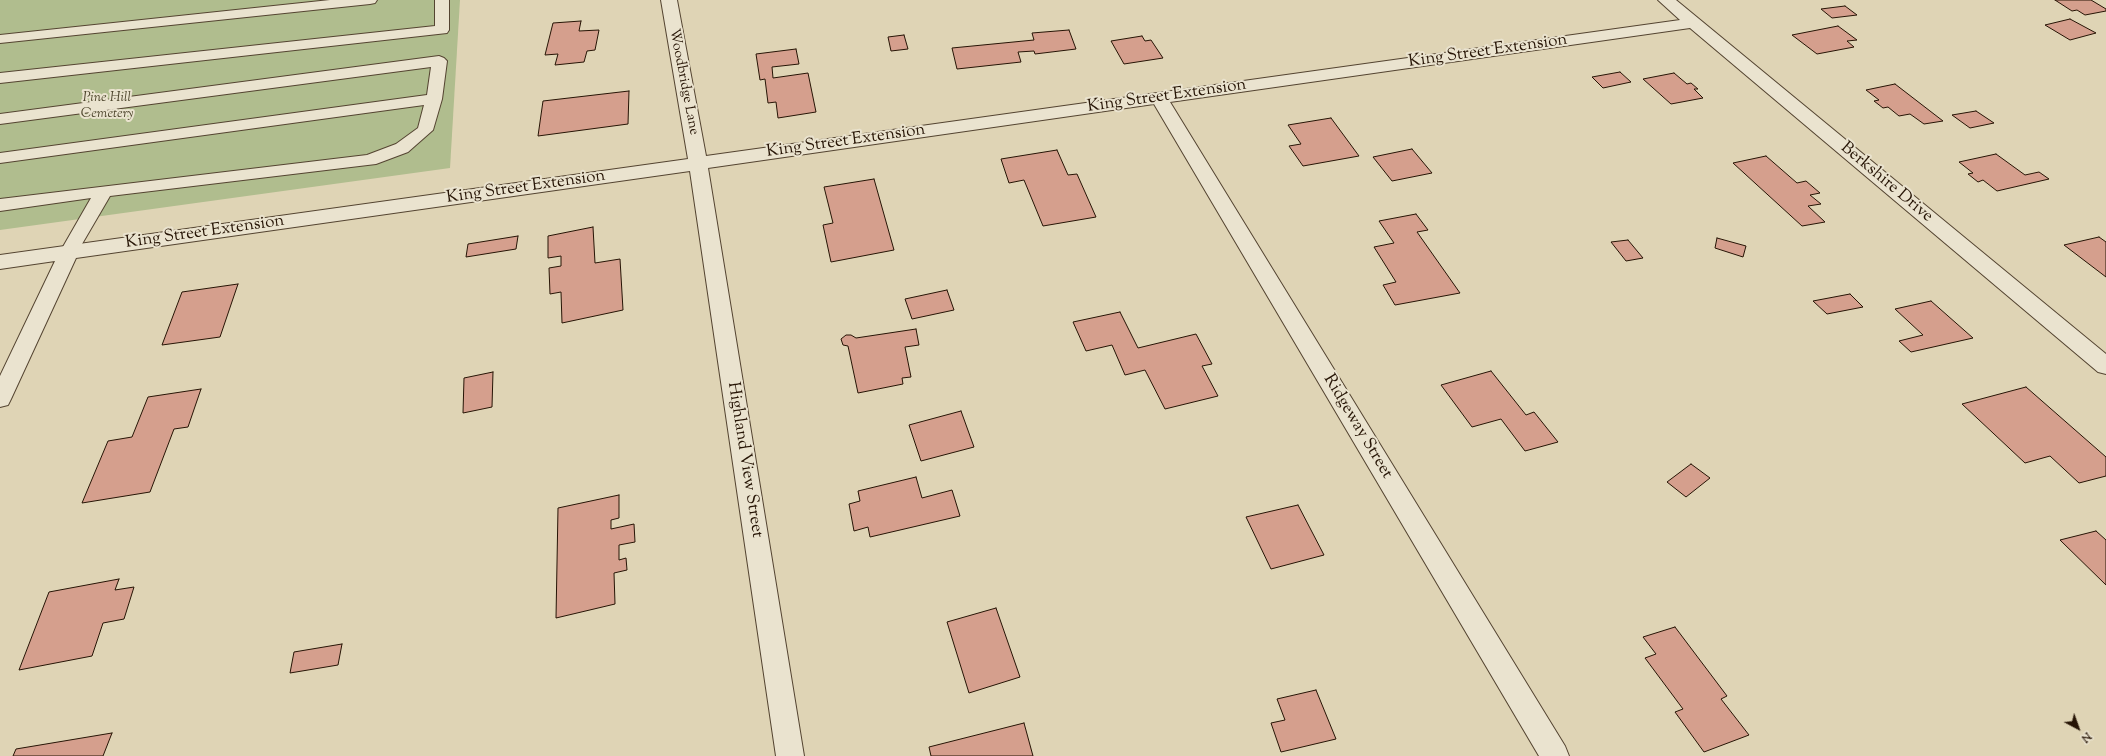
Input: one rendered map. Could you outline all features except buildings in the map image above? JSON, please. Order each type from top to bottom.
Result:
[{"type":"street","name":"Woodbridge Lane","points":[[670,0],[670,13],[698,164]]},
{"type":"street","name":"Berkshire Drive","points":[[1666,0],[2106,366]]},
{"type":"street","name":"King Street Extension","points":[[0,262],[1693,23]]},
{"type":"street","name":"Ridgeway Street","points":[[1159,98],[1556,756]]},
{"type":"street","name":"Highland View Street","points":[[698,164],[790,756]]},
{"type":"street","points":[[0,399],[69,252]]},
{"type":"lane","points":[[0,39],[370,0]]},
{"type":"lane","points":[[0,205],[104,191],[370,160],[402,148],[425,130],[434,99],[442,30],[442,0]]},
{"type":"lane","points":[[0,78],[442,30]]},
{"type":"lane","points":[[0,119],[439,61]]},
{"type":"lane","points":[[0,158],[434,99]]},
{"type":"lane","points":[[69,252],[104,191]]},
{"type":"green space","name":"Pine Hill Cemetery","points":[[0,0],[460,0],[450,168],[0,230]]}]
